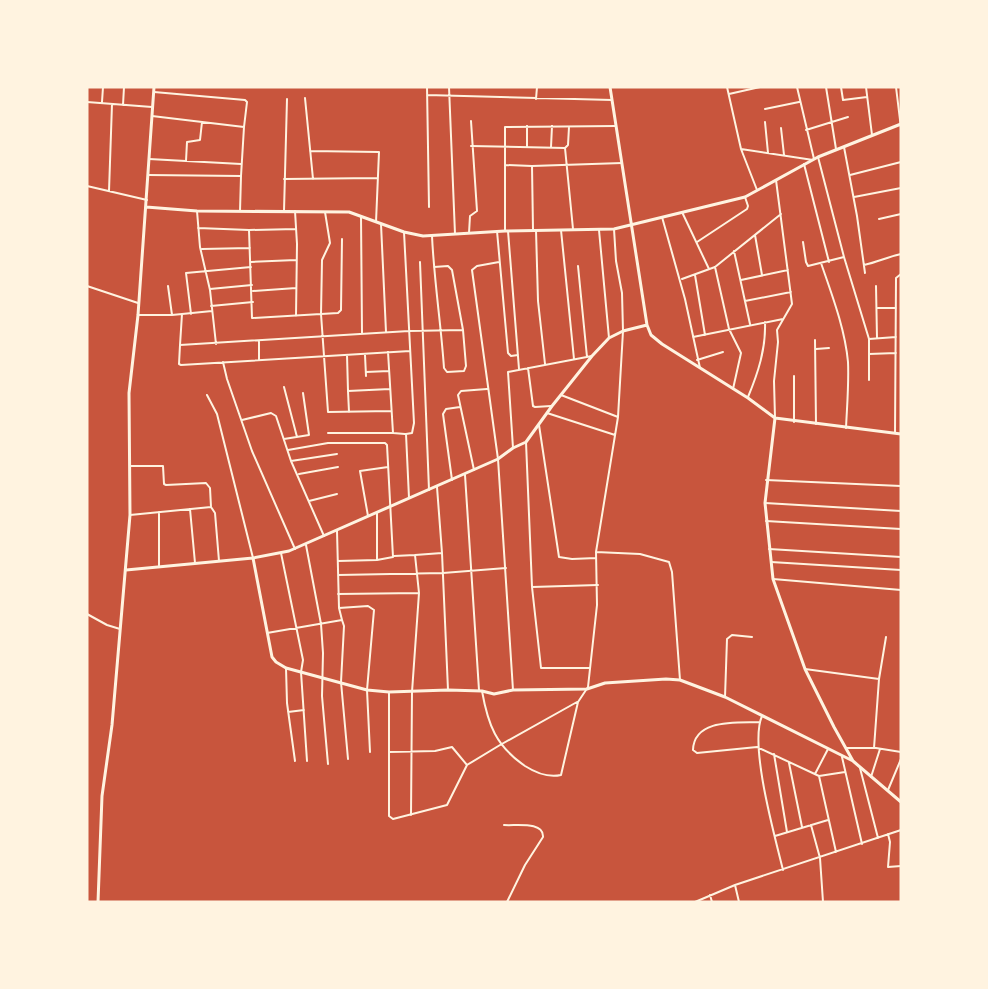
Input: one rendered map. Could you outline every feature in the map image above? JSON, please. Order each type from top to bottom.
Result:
[{"type":"street","points":[[102,104],[103,87]]},
{"type":"street","points":[[123,105],[124,87]]},
{"type":"street","points":[[98,902],[102,796],[112,725],[130,515],[129,393],[138,315],[154,87]]},
{"type":"street","points":[[427,87],[429,207]]},
{"type":"street","points":[[449,87],[455,234]]},
{"type":"street","points":[[536,99],[537,87]]},
{"type":"street","points":[[610,87],[650,333],[775,418],[901,434]]},
{"type":"street","points":[[727,87],[741,149],[757,190]]},
{"type":"street","points":[[729,94],[760,87]]},
{"type":"street","points":[[797,87],[806,130],[869,339],[869,380]]},
{"type":"street","points":[[826,87],[836,150]]},
{"type":"street","points":[[841,87],[843,100],[867,97]]},
{"type":"street","points":[[866,87],[872,136]]},
{"type":"street","points":[[146,207],[197,211],[349,212],[404,232],[432,236],[497,231],[614,229],[745,197],[804,164],[901,126],[896,87]]},
{"type":"street","points":[[154,92],[247,102],[241,164],[240,211]]},
{"type":"street","points":[[427,95],[612,100]]},
{"type":"street","points":[[305,98],[313,179]]},
{"type":"street","points":[[284,211],[287,99]]},
{"type":"street","points":[[87,102],[152,107]]},
{"type":"street","points":[[765,109],[799,102]]},
{"type":"street","points":[[109,191],[112,104]]},
{"type":"street","points":[[152,116],[244,128]]},
{"type":"street","points":[[806,130],[848,117]]},
{"type":"street","points":[[469,233],[470,216],[477,211],[471,121]]},
{"type":"street","points":[[186,161],[188,142],[200,140],[202,122]]},
{"type":"street","points":[[765,122],[768,153]]},
{"type":"street","points":[[527,126],[527,146]]},
{"type":"street","points":[[551,147],[552,126]]},
{"type":"street","points":[[519,369],[506,231],[505,127],[616,126]]},
{"type":"street","points":[[568,127],[568,145],[565,147],[573,230]]},
{"type":"street","points":[[781,128],[784,155]]},
{"type":"street","points":[[471,146],[565,147]]},
{"type":"street","points":[[844,147],[865,273]]},
{"type":"street","points":[[741,149],[815,159]]},
{"type":"street","points":[[310,151],[379,153],[376,222]]},
{"type":"street","points":[[149,159],[241,164]]},
{"type":"street","points":[[850,175],[901,162]]},
{"type":"street","points":[[504,165],[622,163]]},
{"type":"street","points":[[804,164],[829,261]]},
{"type":"street","points":[[531,166],[538,300],[546,365]]},
{"type":"street","points":[[148,175],[241,176]]},
{"type":"street","points":[[284,179],[377,178]]},
{"type":"street","points":[[776,180],[792,304],[777,330],[775,418],[766,480],[766,521],[773,579],[805,669],[853,761],[901,802]]},
{"type":"street","points":[[87,186],[147,200]]},
{"type":"street","points":[[854,197],[901,188]]},
{"type":"street","points":[[697,242],[747,209],[745,197]]},
{"type":"street","points":[[773,197],[778,197]]},
{"type":"street","points":[[197,211],[216,344]]},
{"type":"street","points":[[325,211],[330,243],[323,256],[321,314],[328,412],[391,411]]},
{"type":"street","points":[[295,212],[296,316]]},
{"type":"street","points":[[682,212],[709,270]]},
{"type":"street","points":[[680,280],[715,267],[781,214]]},
{"type":"street","points":[[879,219],[901,214]]},
{"type":"street","points":[[361,216],[362,334]]},
{"type":"street","points":[[662,217],[680,280],[700,369]]},
{"type":"street","points":[[381,224],[386,333]]},
{"type":"street","points":[[198,228],[296,229]]},
{"type":"street","points":[[465,475],[480,691],[490,724],[500,744],[511,756],[530,769],[551,777],[561,776],[578,702],[587,689],[598,585],[596,552],[618,417],[623,331],[622,293],[616,261],[614,229]]},
{"type":"street","points":[[249,230],[253,291],[252,318],[338,313],[341,310],[342,239]]},
{"type":"street","points":[[561,230],[574,359]]},
{"type":"street","points":[[599,230],[609,338]]},
{"type":"street","points":[[497,231],[508,353],[511,356],[518,355]]},
{"type":"street","points":[[328,434],[411,434],[414,430],[404,232]]},
{"type":"street","points":[[755,235],[762,275]]},
{"type":"street","points":[[432,236],[434,267],[442,330],[444,368],[447,372],[464,370],[466,368],[463,330],[452,270],[448,266],[434,267]]},
{"type":"street","points":[[803,242],[806,262],[810,266],[844,257]]},
{"type":"street","points":[[201,249],[250,248]]},
{"type":"street","points":[[734,251],[750,324]]},
{"type":"street","points":[[864,265],[881,262],[885,257],[901,254]]},
{"type":"street","points":[[251,262],[296,260]]},
{"type":"street","points":[[420,262],[429,490]]},
{"type":"street","points":[[500,262],[477,266],[472,270],[498,459],[513,690]]},
{"type":"street","points":[[821,263],[836,307],[846,347],[848,377],[846,428]]},
{"type":"street","points":[[578,266],[587,357]]},
{"type":"street","points":[[190,314],[185,274],[251,267]]},
{"type":"street","points":[[715,267],[729,329],[741,354],[733,389]]},
{"type":"street","points":[[741,280],[788,270]]},
{"type":"street","points":[[895,433],[896,278],[901,274]]},
{"type":"street","points":[[695,275],[705,335]]},
{"type":"street","points":[[168,285],[172,315]]},
{"type":"street","points":[[210,290],[252,285]]},
{"type":"street","points":[[87,286],[138,303]]},
{"type":"street","points":[[876,286],[877,338]]},
{"type":"street","points":[[896,288],[901,287]]},
{"type":"street","points":[[253,291],[296,288]]},
{"type":"street","points":[[745,302],[791,292]]},
{"type":"street","points":[[211,306],[253,302]]},
{"type":"street","points":[[877,308],[896,308]]},
{"type":"street","points":[[138,315],[172,315],[212,311]]},
{"type":"street","points":[[182,314],[179,364],[181,365],[410,351]]},
{"type":"street","points":[[693,337],[783,319]]},
{"type":"street","points":[[748,398],[757,377],[764,350],[765,322]]},
{"type":"street","points":[[126,570],[253,558],[281,553],[465,475],[526,442],[547,412],[609,338],[623,331],[647,325]]},
{"type":"street","points":[[180,345],[424,330],[463,330]]},
{"type":"street","points":[[869,339],[896,337]]},
{"type":"street","points":[[815,340],[816,424]]},
{"type":"street","points":[[259,341],[259,360]]},
{"type":"street","points":[[816,349],[829,348]]},
{"type":"street","points":[[388,352],[393,433]]},
{"type":"street","points":[[698,360],[723,352]]},
{"type":"street","points":[[869,354],[896,353]]},
{"type":"street","points":[[365,354],[366,374],[389,371]]},
{"type":"street","points":[[347,355],[349,412]]},
{"type":"street","points":[[513,448],[507,374],[509,371],[592,356]]},
{"type":"street","points":[[223,362],[252,451],[295,549]]},
{"type":"street","points":[[896,365],[901,365]]},
{"type":"street","points":[[528,368],[533,406],[552,406]]},
{"type":"street","points":[[794,376],[794,422]]},
{"type":"street","points":[[284,387],[297,437]]},
{"type":"street","points":[[348,391],[390,389]]},
{"type":"street","points":[[474,470],[459,392],[488,389]]},
{"type":"street","points":[[284,438],[310,434],[303,393]]},
{"type":"street","points":[[207,395],[217,414],[253,558],[273,659],[286,668],[367,690],[389,692],[448,690],[494,694],[513,690],[587,689],[605,683],[680,680],[725,697],[853,761]]},
{"type":"street","points":[[561,395],[618,417]]},
{"type":"street","points":[[452,480],[443,414],[446,409],[460,406]]},
{"type":"street","points":[[547,412],[615,435]]},
{"type":"street","points":[[242,420],[274,414],[291,461],[324,536]]},
{"type":"street","points":[[539,424],[559,557],[596,558]]},
{"type":"street","points":[[406,434],[409,500]]},
{"type":"street","points":[[526,442],[532,587],[541,668],[589,669]]},
{"type":"street","points":[[288,450],[328,443],[385,443],[387,445],[393,556]]},
{"type":"street","points":[[291,461],[337,454]]},
{"type":"street","points":[[130,466],[163,466],[164,484],[166,485],[206,483],[210,488],[211,507],[215,513],[219,561]]},
{"type":"street","points":[[298,474],[338,467]]},
{"type":"street","points":[[368,518],[360,471],[388,467]]},
{"type":"street","points":[[766,480],[901,486]]},
{"type":"street","points":[[437,487],[448,690]]},
{"type":"street","points":[[309,501],[337,494]]},
{"type":"street","points":[[765,503],[901,511]]},
{"type":"street","points":[[130,515],[211,507]]},
{"type":"street","points":[[190,509],[195,563]]},
{"type":"street","points":[[159,512],[159,566]]},
{"type":"street","points":[[377,513],[377,560]]},
{"type":"street","points":[[766,521],[901,529]]},
{"type":"street","points":[[336,531],[339,608],[344,626],[341,682],[348,759]]},
{"type":"street","points":[[306,544],[321,624],[323,716],[328,764]]},
{"type":"street","points":[[769,549],[901,557]]},
{"type":"street","points":[[596,552],[640,554],[669,562],[672,572],[680,680]]},
{"type":"street","points":[[281,553],[303,660],[301,672],[307,761]]},
{"type":"street","points":[[338,561],[377,560],[393,556],[442,553]]},
{"type":"street","points":[[411,815],[412,692],[419,593],[415,555]]},
{"type":"street","points":[[771,562],[901,570]]},
{"type":"street","points":[[338,575],[443,573],[506,568]]},
{"type":"street","points":[[773,579],[901,590]]},
{"type":"street","points":[[532,587],[598,585]]},
{"type":"street","points":[[338,594],[419,593]]},
{"type":"street","points":[[339,608],[368,606],[374,610],[367,690],[370,752]]},
{"type":"street","points":[[87,614],[120,629]]},
{"type":"street","points":[[267,633],[342,620]]},
{"type":"street","points":[[725,697],[727,639],[732,635],[752,637]]},
{"type":"street","points":[[874,748],[879,679],[886,637]]},
{"type":"street","points":[[286,668],[288,712],[295,761]]},
{"type":"street","points":[[805,669],[879,679]]},
{"type":"street","points":[[389,692],[389,816],[393,819],[447,805],[467,765],[500,744],[578,702]]},
{"type":"street","points":[[288,712],[304,710]]},
{"type":"street","points":[[762,716],[757,747],[783,870]]},
{"type":"street","points":[[760,722],[717,724],[702,730],[696,736],[693,750],[696,753],[757,747],[819,776],[845,772]]},
{"type":"street","points":[[389,752],[435,751],[452,747],[467,765]]},
{"type":"street","points":[[847,748],[874,748],[901,752]]},
{"type":"street","points":[[815,774],[828,749]]},
{"type":"street","points":[[871,777],[880,749]]},
{"type":"street","points":[[774,754],[787,832]]},
{"type":"street","points":[[842,757],[862,844]]},
{"type":"street","points":[[888,790],[901,759]]},
{"type":"street","points":[[789,763],[802,827]]},
{"type":"street","points":[[860,768],[878,839]]},
{"type":"street","points":[[819,776],[836,852]]},
{"type":"street","points":[[775,836],[828,820]]},
{"type":"street","points":[[504,825],[537,827],[543,832],[543,837],[525,865],[507,902]]},
{"type":"street","points":[[811,825],[820,858],[823,902]]},
{"type":"street","points":[[695,902],[735,885],[901,830]]},
{"type":"street","points":[[888,834],[890,842],[888,867],[901,866]]},
{"type":"street","points":[[735,885],[739,902]]},
{"type":"street","points":[[710,896],[712,902]]}]
